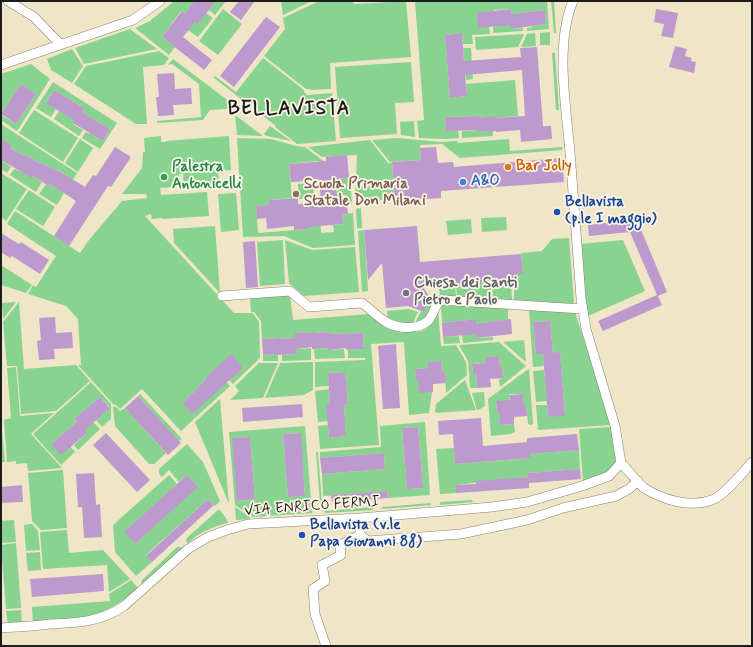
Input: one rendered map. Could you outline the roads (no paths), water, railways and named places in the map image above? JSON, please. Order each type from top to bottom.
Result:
[{"type":"street","points":[[8,1],[34,17],[60,44]]},
{"type":"street","points":[[1,65],[133,20],[160,1]]},
{"type":"street","points":[[574,1],[569,11],[565,29],[563,69],[582,309],[586,329],[615,426],[621,463],[643,487],[663,498],[691,503],[713,500],[727,489],[752,462]]},
{"type":"street","points":[[222,296],[290,291],[309,307],[362,303],[387,323],[400,327],[411,328],[420,326],[428,321],[441,300],[582,309]]},
{"type":"street","name":"VIA ENRICO FERMI","points":[[1,628],[84,622],[114,613],[124,606],[188,549],[208,537],[248,524],[360,518],[492,507],[526,502],[582,486],[609,476],[621,463]]},
{"type":"street","points":[[360,535],[368,541],[461,534],[527,520],[562,508],[616,496],[629,489],[638,481]]},
{"type":"street","points":[[360,518],[360,535]]},
{"type":"street","points":[[326,646],[315,614],[313,589],[325,581],[322,565],[341,555],[340,545],[360,535]]},
{"type":"place","name":"Bar Jolly","points":[[508,167]]},
{"type":"place","name":"Palestra Antonicelli","points":[[164,177]]},
{"type":"place","name":"A&O","points":[[463,182]]},
{"type":"place","name":"Scuola Primaria Statale Don Milani","points":[[296,194]]},
{"type":"place","name":"Bellavista (p.le I maggio)","points":[[557,212]]},
{"type":"place","name":"Chiesa dei Santi Pietro e Paolo","points":[[406,293]]},
{"type":"place","name":"Bellavista (v.le Papa Giovanni 88)","points":[[302,535]]},
{"type":"district","name":"BELLAVISTA","points":[[289,110]]}]
